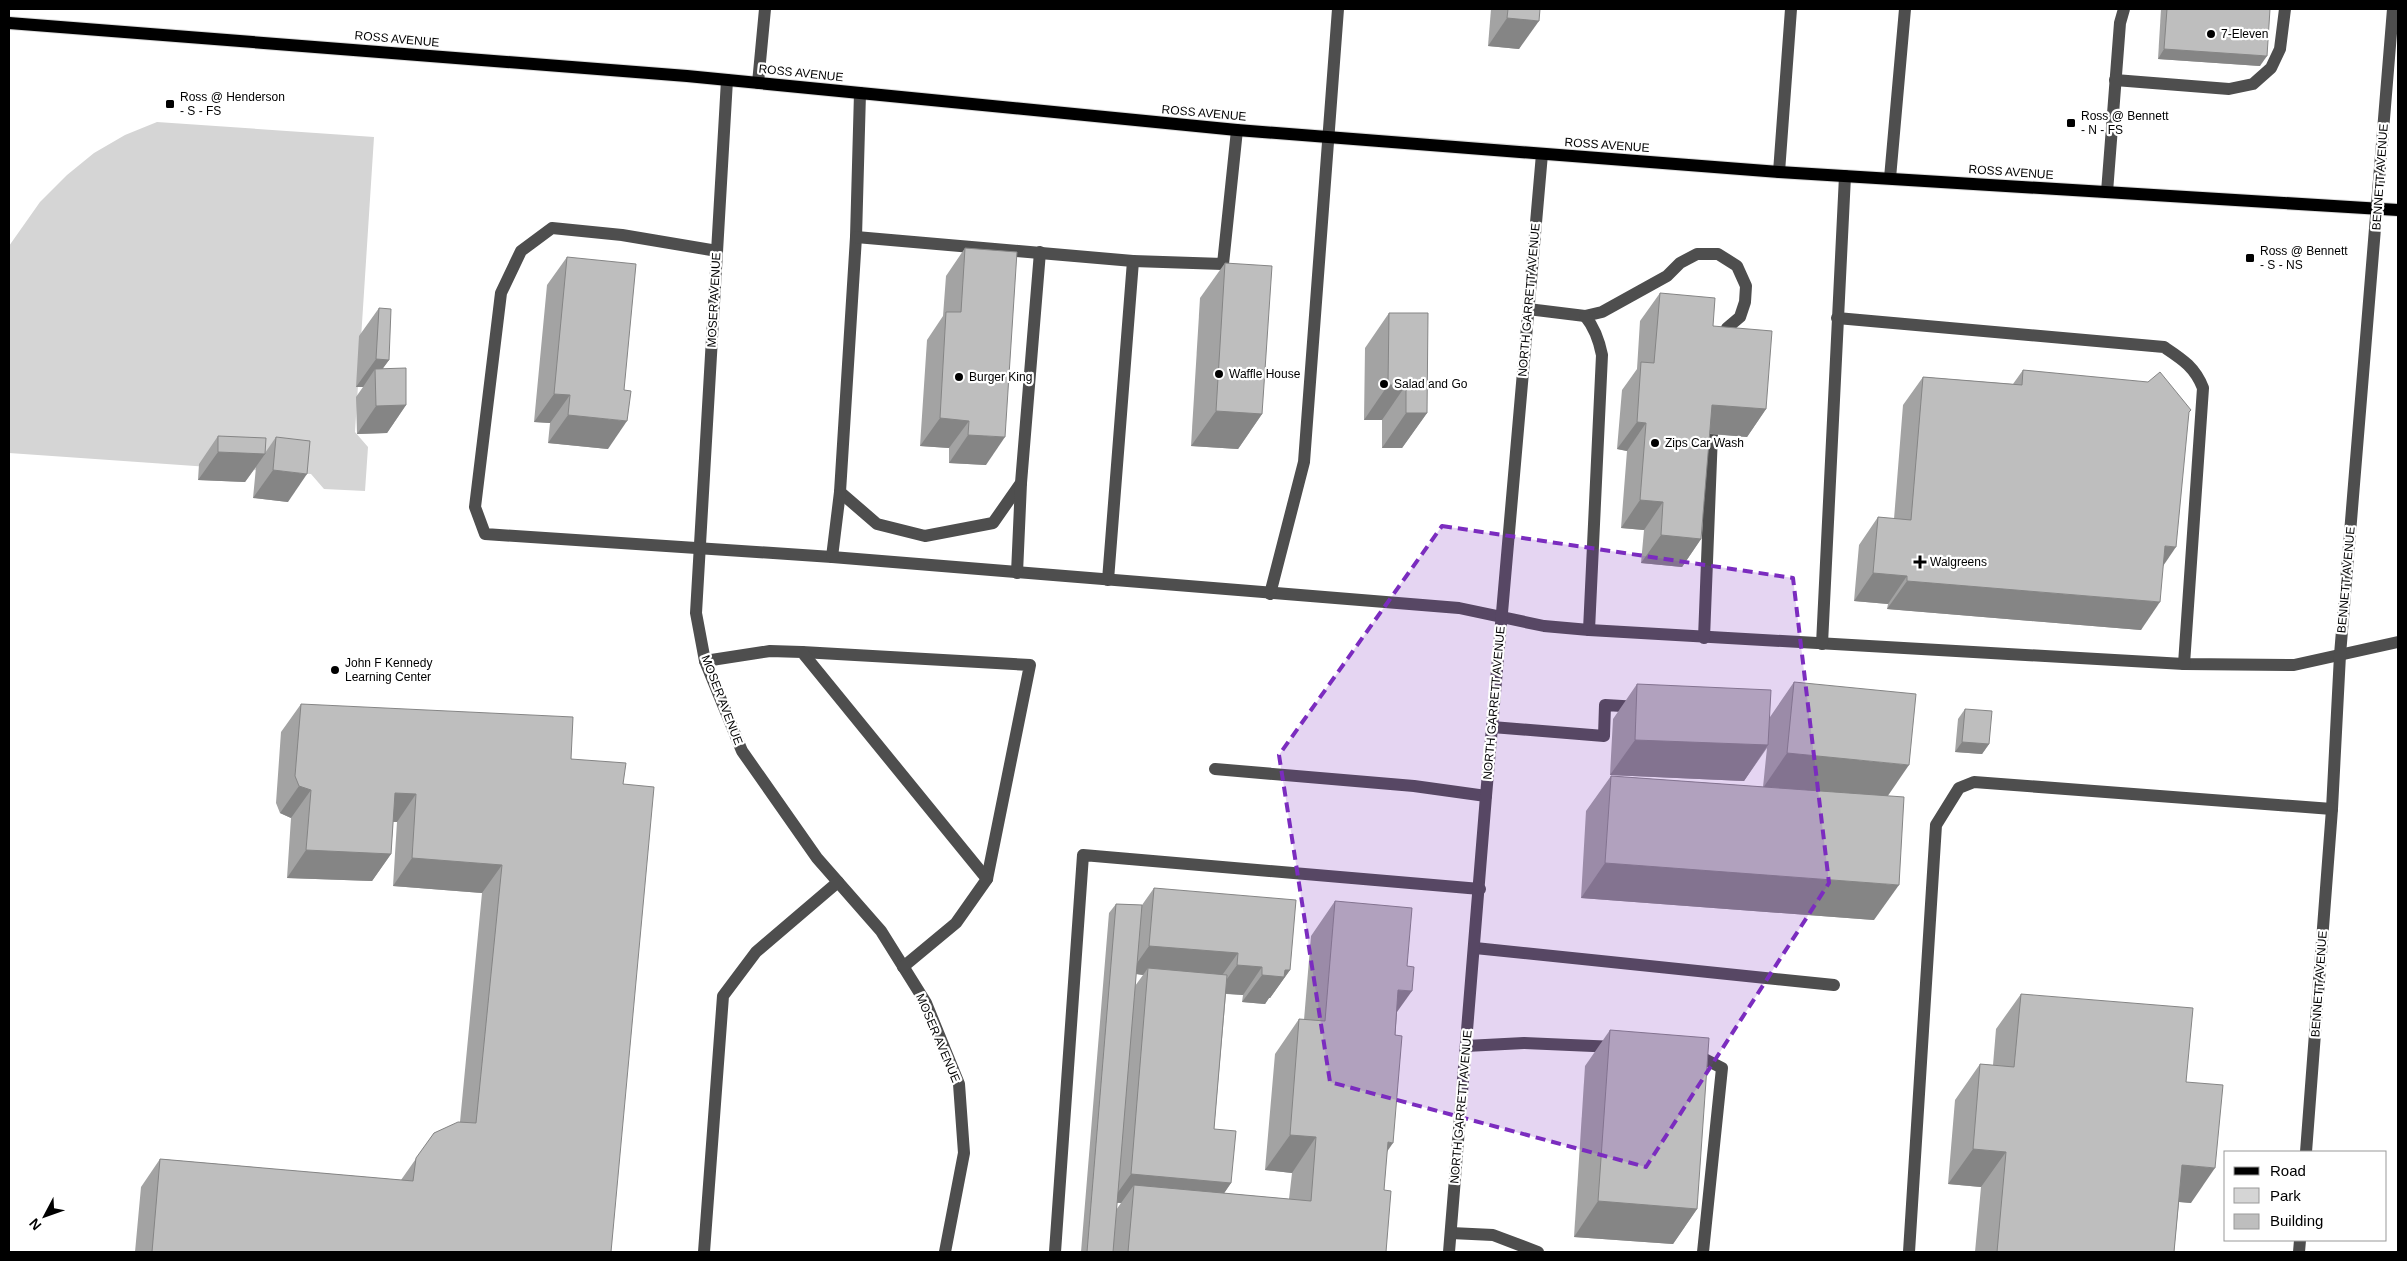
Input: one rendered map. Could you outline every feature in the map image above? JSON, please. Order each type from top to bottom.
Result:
[{"type":"main road","name":"ROSS AVENUE","points":[[9,23],[758,82],[1237,130],[1542,154],[1780,172],[2398,210]]},
{"type":"street","points":[[758,82],[766,9]]},
{"type":"street","points":[[1270,594],[1304,462],[1338,9]]},
{"type":"street","points":[[1780,172],[1791,9]]},
{"type":"street","points":[[1890,178],[1905,9]]},
{"type":"street","points":[[2107,192],[2120,23],[2124,9]]},
{"type":"street","points":[[2115,80],[2229,89],[2252,84],[2271,68],[2280,49],[2285,9]]},
{"type":"street","name":"BENNETT AVENUE","points":[[2306,1151],[2332,809],[2340,655],[2394,9]]},
{"type":"street","name":"MOSER AVENUE","points":[[726,80],[696,613],[705,661],[742,752],[817,858],[880,931],[926,1003],[959,1084],[964,1154],[945,1252]]},
{"type":"street","points":[[832,557],[840,492],[856,237],[860,93]]},
{"type":"street","points":[[856,237],[1133,261],[1223,264],[1237,130]]},
{"type":"street","name":"NORTH GARRETT AVENUE","points":[[1449,1252],[1480,889],[1486,796],[1542,154]]},
{"type":"street","points":[[1822,644],[1844,176]]},
{"type":"street","points":[[717,251],[622,235],[552,228],[521,251],[501,293],[475,507],[484,534],[832,557],[1459,608],[1502,619],[1544,626],[1704,638],[2184,664],[2294,665],[2398,642]]},
{"type":"street","points":[[1017,573],[1021,484],[1040,252]]},
{"type":"street","points":[[1528,310],[1585,316],[1602,312],[1667,276],[1680,264],[1697,254],[1718,254],[1737,266],[1746,286],[1746,294],[1740,317],[1727,328],[1718,356]]},
{"type":"street","points":[[1108,580],[1133,261]]},
{"type":"street","points":[[1585,316],[1592,324],[1599,339],[1602,356],[1589,630]]},
{"type":"street","points":[[1837,318],[2164,348],[2188,363],[2199,377],[2203,388],[2184,664]]},
{"type":"street","points":[[1704,638],[1712,434]]},
{"type":"street","points":[[840,492],[877,524],[925,536],[993,523],[1021,484]]},
{"type":"street","points":[[705,661],[770,651],[1030,665],[987,879],[956,923],[903,967]]},
{"type":"street","points":[[802,652],[987,879]]},
{"type":"street","points":[[1492,728],[1604,736],[1605,705],[1652,708]]},
{"type":"street","points":[[1215,769],[1414,786],[1486,796]]},
{"type":"street","points":[[1909,1252],[1936,825],[1959,788],[1974,782],[2332,809]]},
{"type":"street","points":[[1055,1252],[1083,855],[1480,889]]},
{"type":"street","points":[[704,1252],[723,996],[756,952],[838,882]]},
{"type":"street","points":[[1475,948],[1834,985]]},
{"type":"street","points":[[1466,1046],[1524,1043],[1628,1048]]},
{"type":"street","points":[[1676,1052],[1696,1053],[1722,1068],[1703,1252]]},
{"type":"street","points":[[1451,1233],[1493,1235],[1538,1252]]},
{"type":"highlighted area","points":[[1442,526],[1793,578],[1829,883],[1646,1167],[1330,1082],[1279,755]]},
{"type":"green space","points":[[157,122],[374,137],[355,432],[368,447],[365,491],[324,489],[311,474],[9,453],[9,246],[40,202],[67,175],[94,153],[125,135]]},
{"type":"building","points":[[1508,9],[1540,9],[1539,21],[1507,18]]},
{"type":"building","name":"7-Eleven","points":[[2167,9],[2270,9],[2267,56],[2164,49]]},
{"type":"building","points":[[965,248],[1017,252],[1005,437],[968,435],[969,421],[940,418],[946,312],[961,312]]},
{"type":"building","points":[[567,257],[636,264],[624,390],[631,391],[627,421],[568,415],[570,395],[554,394]]},
{"type":"building","points":[[1225,263],[1272,266],[1262,414],[1216,411]]},
{"type":"building","name":"Zips Car Wash","points":[[1660,293],[1715,298],[1713,326],[1772,331],[1766,409],[1712,405],[1701,539],[1661,535],[1663,502],[1640,500],[1646,423],[1637,422],[1641,362],[1654,363]]},
{"type":"building","points":[[379,308],[391,309],[389,360],[376,359]]},
{"type":"building","points":[[1389,313],[1428,313],[1427,413],[1406,413],[1406,385],[1388,385]]},
{"type":"building","points":[[406,368],[406,405],[376,406],[375,369]]},
{"type":"building","name":"Walgreens","points":[[2023,370],[2148,382],[2160,372],[2191,410],[2189,412],[2176,547],[2165,546],[2160,602],[1907,581],[1907,576],[1873,573],[1878,517],[1911,520],[1923,377],[2022,385]]},
{"type":"building","points":[[218,436],[266,438],[265,454],[218,452]]},
{"type":"building","points":[[276,437],[310,441],[307,474],[273,470]]},
{"type":"building","points":[[1794,682],[1916,694],[1909,765],[1787,753]]},
{"type":"building","points":[[1637,684],[1771,690],[1768,745],[1635,740]]},
{"type":"building","points":[[301,704],[573,717],[571,759],[626,763],[623,784],[654,787],[611,1252],[152,1252],[160,1159],[413,1181],[416,1158],[434,1133],[458,1122],[476,1123],[502,865],[412,858],[416,794],[395,793],[391,854],[306,850],[311,790],[299,786],[295,776]]},
{"type":"building","points":[[1965,709],[1992,711],[1989,744],[1962,742]]},
{"type":"building","points":[[1611,776],[1904,797],[1899,885],[1605,863]]},
{"type":"building","points":[[1154,888],[1296,900],[1290,970],[1285,970],[1284,977],[1262,975],[1262,967],[1237,965],[1238,953],[1149,946]]},
{"type":"building","points":[[1335,901],[1412,908],[1407,966],[1414,967],[1412,991],[1398,990],[1395,1035],[1402,1036],[1393,1143],[1388,1142],[1384,1190],[1391,1191],[1386,1252],[1128,1252],[1134,1185],[1311,1201],[1316,1137],[1290,1135],[1299,1019],[1325,1021]]},
{"type":"building","points":[[1116,904],[1142,905],[1113,1252],[1087,1252]]},
{"type":"building","points":[[1148,968],[1227,975],[1214,1129],[1236,1131],[1231,1183],[1131,1174]]},
{"type":"building","points":[[2021,994],[2193,1008],[2186,1082],[2223,1085],[2215,1168],[2182,1165],[2174,1252],[1997,1252],[2006,1152],[1973,1149],[1980,1064],[2014,1067]]},
{"type":"building","points":[[1610,1030],[1709,1038],[1697,1209],[1598,1201]]},
{"type":"place","name":"7-Eleven","points":[[2211,34]]},
{"type":"place","name":"Ross @ Henderson - S - FS","points":[[170,104]]},
{"type":"place","name":"Ross @ Bennett - N - FS","points":[[2071,123]]},
{"type":"place","name":"Ross @ Bennett - S - NS","points":[[2250,258]]},
{"type":"place","name":"Waffle House","points":[[1219,374]]},
{"type":"place","name":"Burger King","points":[[959,377]]},
{"type":"place","name":"Salad and Go","points":[[1384,384]]},
{"type":"place","name":"Zips Car Wash","points":[[1655,443]]},
{"type":"place","name":"Walgreens","points":[[1920,562]]},
{"type":"place","name":"John F Kennedy Learning Center","points":[[335,670]]}]
